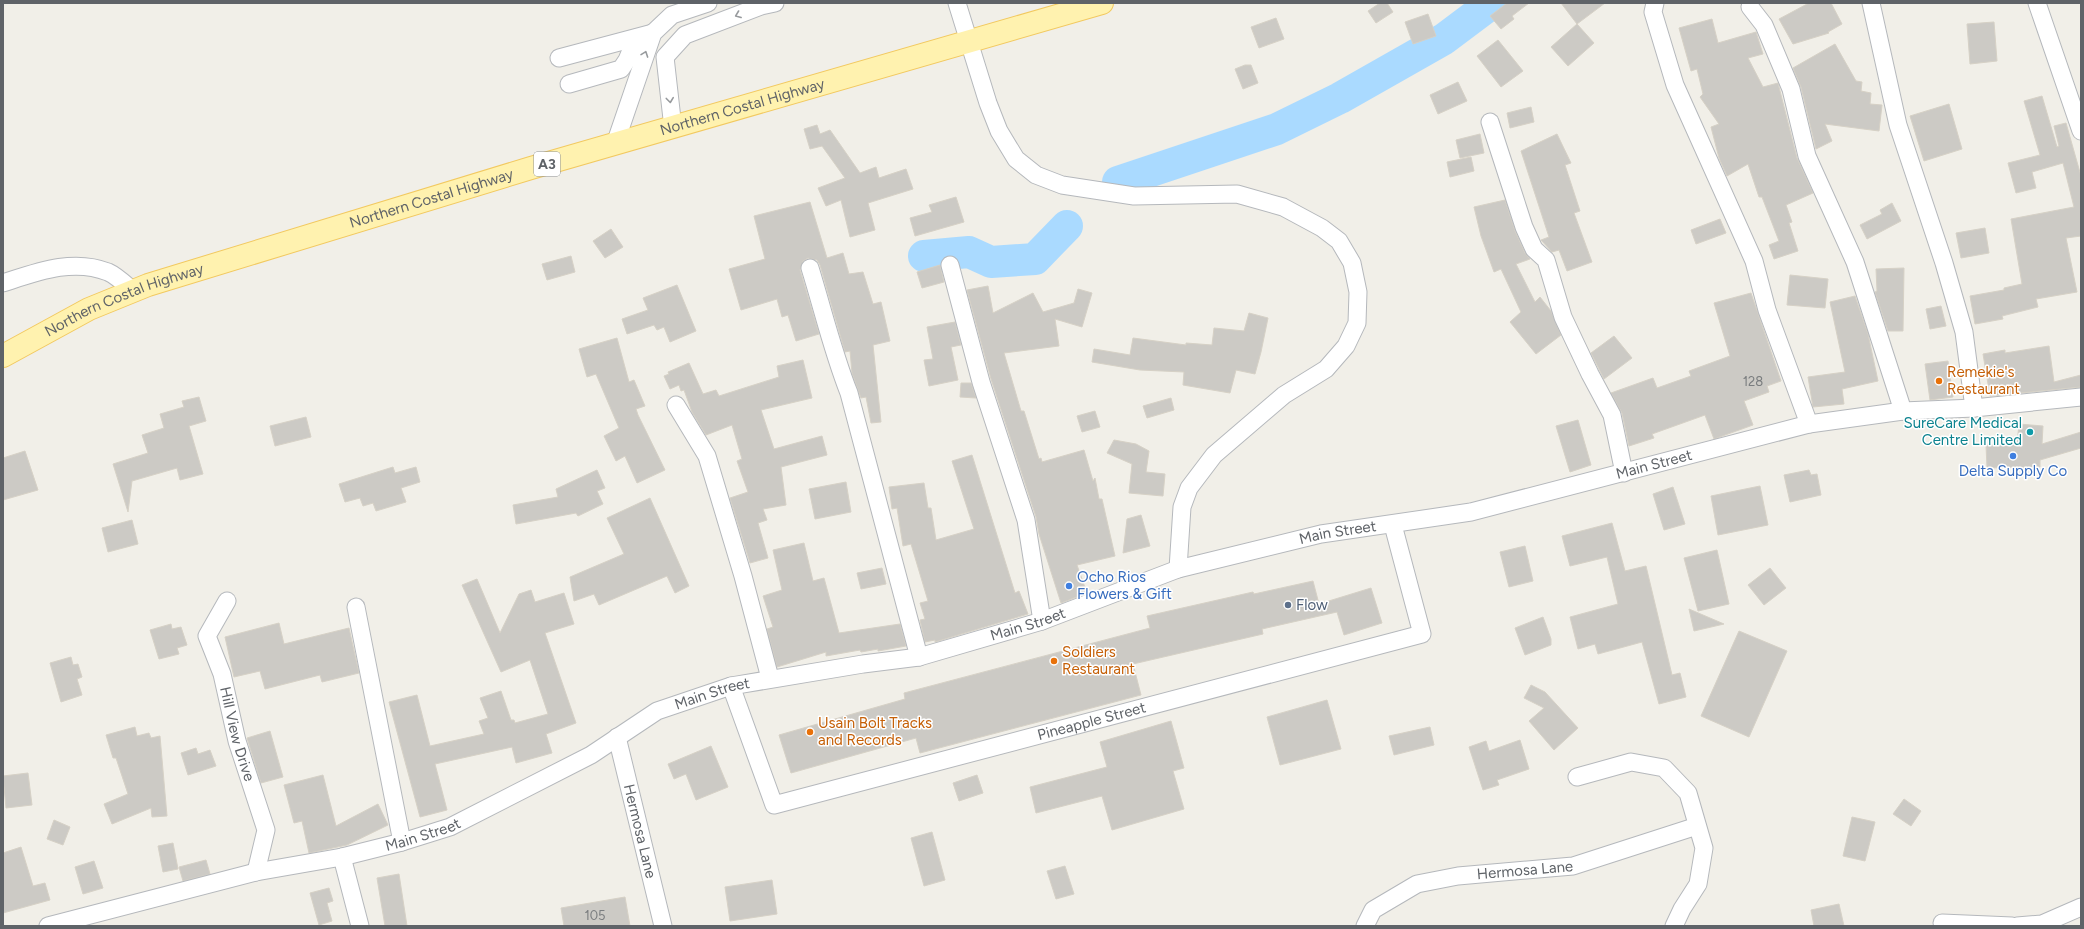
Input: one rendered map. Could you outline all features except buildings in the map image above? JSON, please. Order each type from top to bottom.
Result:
[{"type":"main road","name":"Northern Costal Highway","points":[[3,356],[89,309],[133,291],[351,222],[1102,3]]},
{"type":"street","points":[[559,58],[653,33],[672,15],[708,3]]},
{"type":"street","points":[[673,128],[665,57],[685,35],[761,6],[776,3]]},
{"type":"street","points":[[957,3],[968,43],[999,131],[1016,159],[1036,175],[1062,184],[1134,196],[1237,194],[1282,207],[1322,228],[1339,241],[1352,263],[1358,292],[1357,323],[1346,346],[1326,369],[1284,396],[1214,455],[1189,488],[1182,508],[1178,569]]},
{"type":"street","points":[[1654,3],[1653,12],[1675,85],[1754,261],[1767,310],[1809,424]]},
{"type":"street","points":[[1871,3],[1898,125],[1944,263],[1964,332],[1974,408]]},
{"type":"street","points":[[2037,3],[2081,131]]},
{"type":"street","points":[[1750,7],[1764,26],[1791,89],[1807,156],[1855,262],[1903,411]]},
{"type":"street","points":[[615,144],[653,33]]},
{"type":"street","points":[[569,84],[621,69],[627,60],[636,38]]},
{"type":"street","points":[[1490,122],[1524,227],[1534,249],[1546,260],[1563,317],[1590,374],[1612,415],[1624,473]]},
{"type":"street","points":[[3,283],[38,272],[76,265],[109,272],[133,291]]},
{"type":"street","points":[[950,265],[981,382],[1026,520],[1042,621]]},
{"type":"street","points":[[810,268],[829,330],[834,355],[849,393],[919,657]]},
{"type":"street","name":"Main Street","points":[[48,926],[256,872],[342,857],[402,842],[450,827],[591,755],[657,711],[731,686],[770,678],[919,657],[1042,621],[1178,569],[1320,534],[1393,525],[1471,512],[1809,424],[1903,411],[1974,408],[2081,397]]},
{"type":"street","points":[[676,405],[707,456],[743,576],[770,678]]},
{"type":"street","name":"Pineapple Street","points":[[731,686],[774,805],[1422,634],[1393,525]]},
{"type":"street","name":"Hill View Drive","points":[[227,600],[207,636],[222,674],[237,741],[266,830],[256,872]]},
{"type":"street","points":[[356,607],[402,842]]},
{"type":"street","name":"Hermosa Lane","points":[[617,737],[663,926]]},
{"type":"street","points":[[1578,777],[1631,762],[1664,768],[1688,793],[1704,848],[1698,884],[1682,909],[1674,926]]},
{"type":"street","name":"Hermosa Lane","points":[[1365,926],[1373,910],[1417,884],[1458,876],[1573,866],[1697,826]]},
{"type":"street","points":[[342,857],[360,926]]},
{"type":"street","points":[[2017,926],[2042,924],[2081,906]]},
{"type":"street","points":[[1942,923],[2012,926]]},
{"type":"waterway","points":[[1118,182],[1277,129],[1340,98],[1444,39],[1492,3]]},
{"type":"waterway","points":[[924,256],[969,252],[991,262],[1035,259],[1067,226]]},
{"type":"place","name":"Remekie's Restaurant","points":[[1939,381]]},
{"type":"place","name":"SureCare Medical Centre Limited","points":[[2030,432]]},
{"type":"place","name":"Delta Supply Co","points":[[2013,456]]},
{"type":"place","name":"Ocho Rios Flowers & Gift","points":[[1069,586]]},
{"type":"place","name":"Flow","points":[[1288,605]]},
{"type":"place","name":"Soldiers Restaurant","points":[[1054,661]]},
{"type":"place","name":"Usain Bolt Tracks and Records","points":[[810,732]]}]
